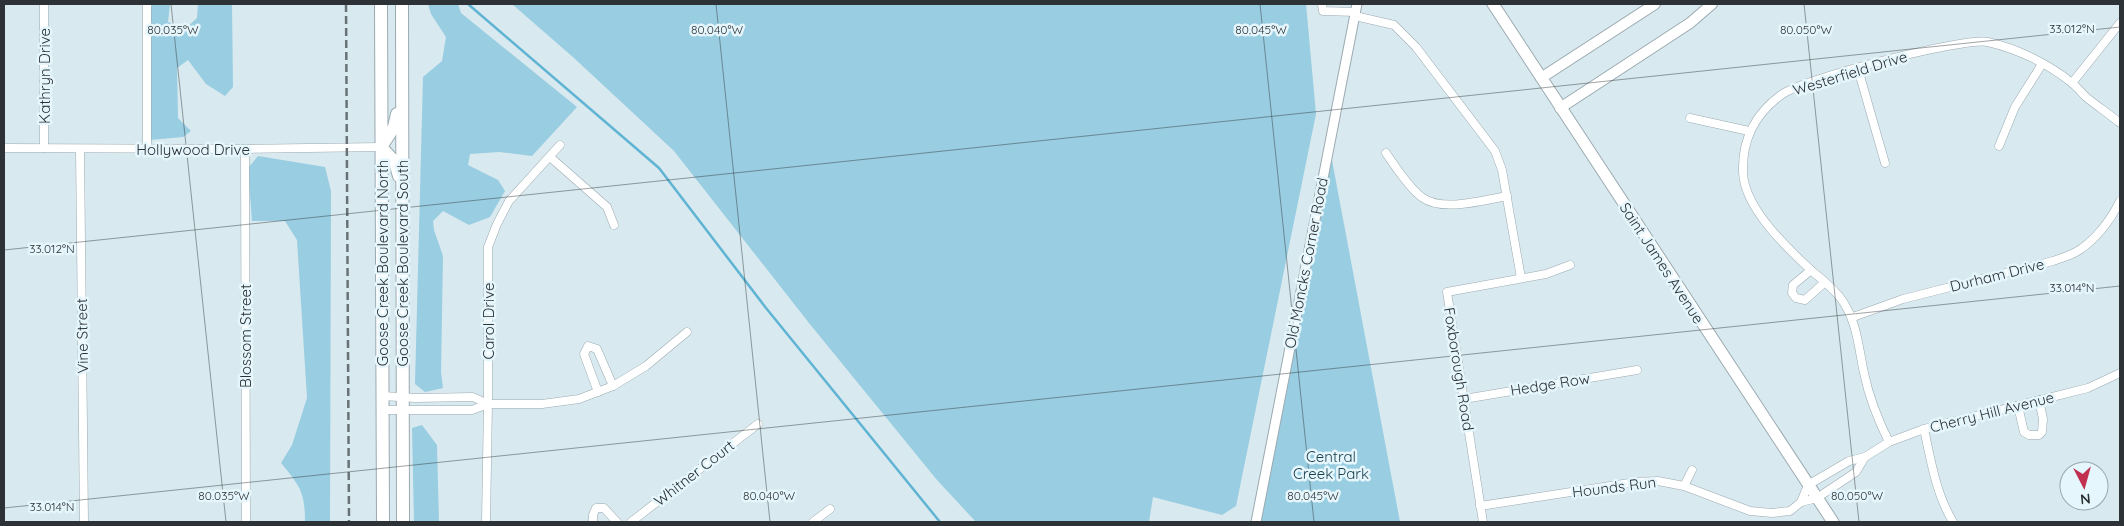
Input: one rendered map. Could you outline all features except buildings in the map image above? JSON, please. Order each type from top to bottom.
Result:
[{"type":"highway","name":"Goose Creek Boulevard North","points":[[381,4],[383,522]]},
{"type":"highway","name":"Goose Creek Boulevard South","points":[[402,4],[403,522]]},
{"type":"highway","points":[[402,95],[394,127],[381,147],[395,162],[402,193]]},
{"type":"main road","name":"Saint James Avenue","points":[[1493,4],[1833,522]]},
{"type":"main road","points":[[1541,78],[1655,4]]},
{"type":"main road","points":[[1560,108],[1690,23],[1712,4]]},
{"type":"street","name":"Kathryn Drive","points":[[44,4],[44,148]]},
{"type":"street","points":[[147,4],[148,148]]},
{"type":"street","points":[[1322,4],[1323,11],[1356,11],[1394,25],[1416,48],[1495,151],[1502,170],[1521,278],[1546,274],[1570,265]]},
{"type":"street","points":[[1337,4],[1341,12]]},
{"type":"street","name":"Old Moncks Corner Road","points":[[1256,522],[1356,11]]},
{"type":"street","points":[[2072,83],[2120,23]]},
{"type":"street","name":"Westerfield Drive","points":[[1888,442],[1875,414],[1852,317],[1838,295],[1777,236],[1749,198],[1743,173],[1749,131],[1764,109],[1782,94],[1812,82],[1921,51],[1957,44],[1985,42],[2011,48],[2042,64],[2072,83],[2120,123]]},
{"type":"street","points":[[1999,146],[2015,107],[2042,64]]},
{"type":"street","points":[[1858,69],[1885,163]]},
{"type":"street","points":[[1690,118],[1749,131]]},
{"type":"street","name":"Carol Drive","points":[[486,522],[488,247],[497,224],[509,202],[560,145]]},
{"type":"street","name":"Hollywood Drive","points":[[4,148],[245,149],[381,147]]},
{"type":"street","name":"Vine Street","points":[[80,149],[84,522]]},
{"type":"street","name":"Blossom Street","points":[[245,149],[246,522]]},
{"type":"street","points":[[1386,153],[1423,198],[1441,205],[1507,196]]},
{"type":"street","points":[[550,157],[607,207],[614,225]]},
{"type":"street","name":"Durham Drive","points":[[1852,317],[1903,299],[2053,261],[2076,252],[2090,242],[2106,224],[2120,201]]},
{"type":"street","points":[[1811,270],[1793,285],[1792,293],[1796,298],[1805,300],[1825,282]]},
{"type":"street","name":"Foxborough Road","points":[[1483,522],[1446,292],[1521,278]]},
{"type":"street","points":[[382,396],[403,404],[472,410],[488,404],[542,404],[579,399],[613,386],[646,366],[687,332]]},
{"type":"street","points":[[598,392],[584,354],[588,346],[596,348],[613,386]]},
{"type":"street","name":"Hedge Row","points":[[1464,399],[1637,370]]},
{"type":"street","name":"Cherry Hill Avenue","points":[[1808,485],[1849,461],[1865,457],[1888,442],[1924,429],[2088,388],[2120,373]]},
{"type":"street","points":[[382,410],[403,404],[472,397],[488,404]]},
{"type":"street","points":[[2018,406],[2024,432],[2029,435],[2039,435],[2042,432],[2043,419],[2039,400]]},
{"type":"street","name":"Whitner Court","points":[[630,522],[758,424]]},
{"type":"street","points":[[1924,429],[1932,467],[1944,506],[1953,522]]},
{"type":"street","name":"Cherry Hill Avenue","points":[[1817,498],[1856,472],[1865,457]]},
{"type":"street","points":[[1684,486],[1692,470]]},
{"type":"street","name":"Hounds Run","points":[[1480,506],[1636,482],[1658,481],[1684,486],[1750,511],[1772,513],[1790,511],[1801,502],[1817,498]]},
{"type":"street","points":[[1801,502],[1808,485]]},
{"type":"street","points":[[593,522],[596,508],[604,508],[618,522]]},
{"type":"street","points":[[813,522],[830,509]]},
{"type":"green space","points":[[153,4],[170,4],[168,22],[185,29],[197,18],[198,4],[232,4],[233,87],[225,96],[206,84],[188,60],[177,68],[178,118],[191,131],[183,137],[150,140],[149,11]]},
{"type":"green space","points":[[428,4],[458,4],[461,13],[577,107],[532,156],[499,152],[470,154],[468,165],[498,180],[505,191],[490,217],[469,225],[443,211],[433,221],[434,230],[443,256],[441,372],[443,388],[425,392],[415,384],[423,77],[442,61],[446,37],[431,14]]},
{"type":"green space","points":[[512,4],[1306,4],[1316,114],[1236,506],[1222,515],[1153,497],[1149,522],[976,522],[937,480],[809,323],[674,151],[574,58]]},
{"type":"green space","name":"Central Creek Park","points":[[1331,155],[1400,522],[1261,522]]},
{"type":"green space","points":[[258,156],[325,167],[331,191],[330,522],[305,522],[304,503],[300,490],[281,463],[292,445],[307,398],[297,240],[285,221],[252,221],[248,168]]},
{"type":"green space","points":[[422,425],[437,445],[439,522],[414,522],[412,428]]},
{"type":"waterway","points":[[468,4],[659,168],[766,308],[940,522]]},
{"type":"railway","points":[[346,4],[349,522]]}]
